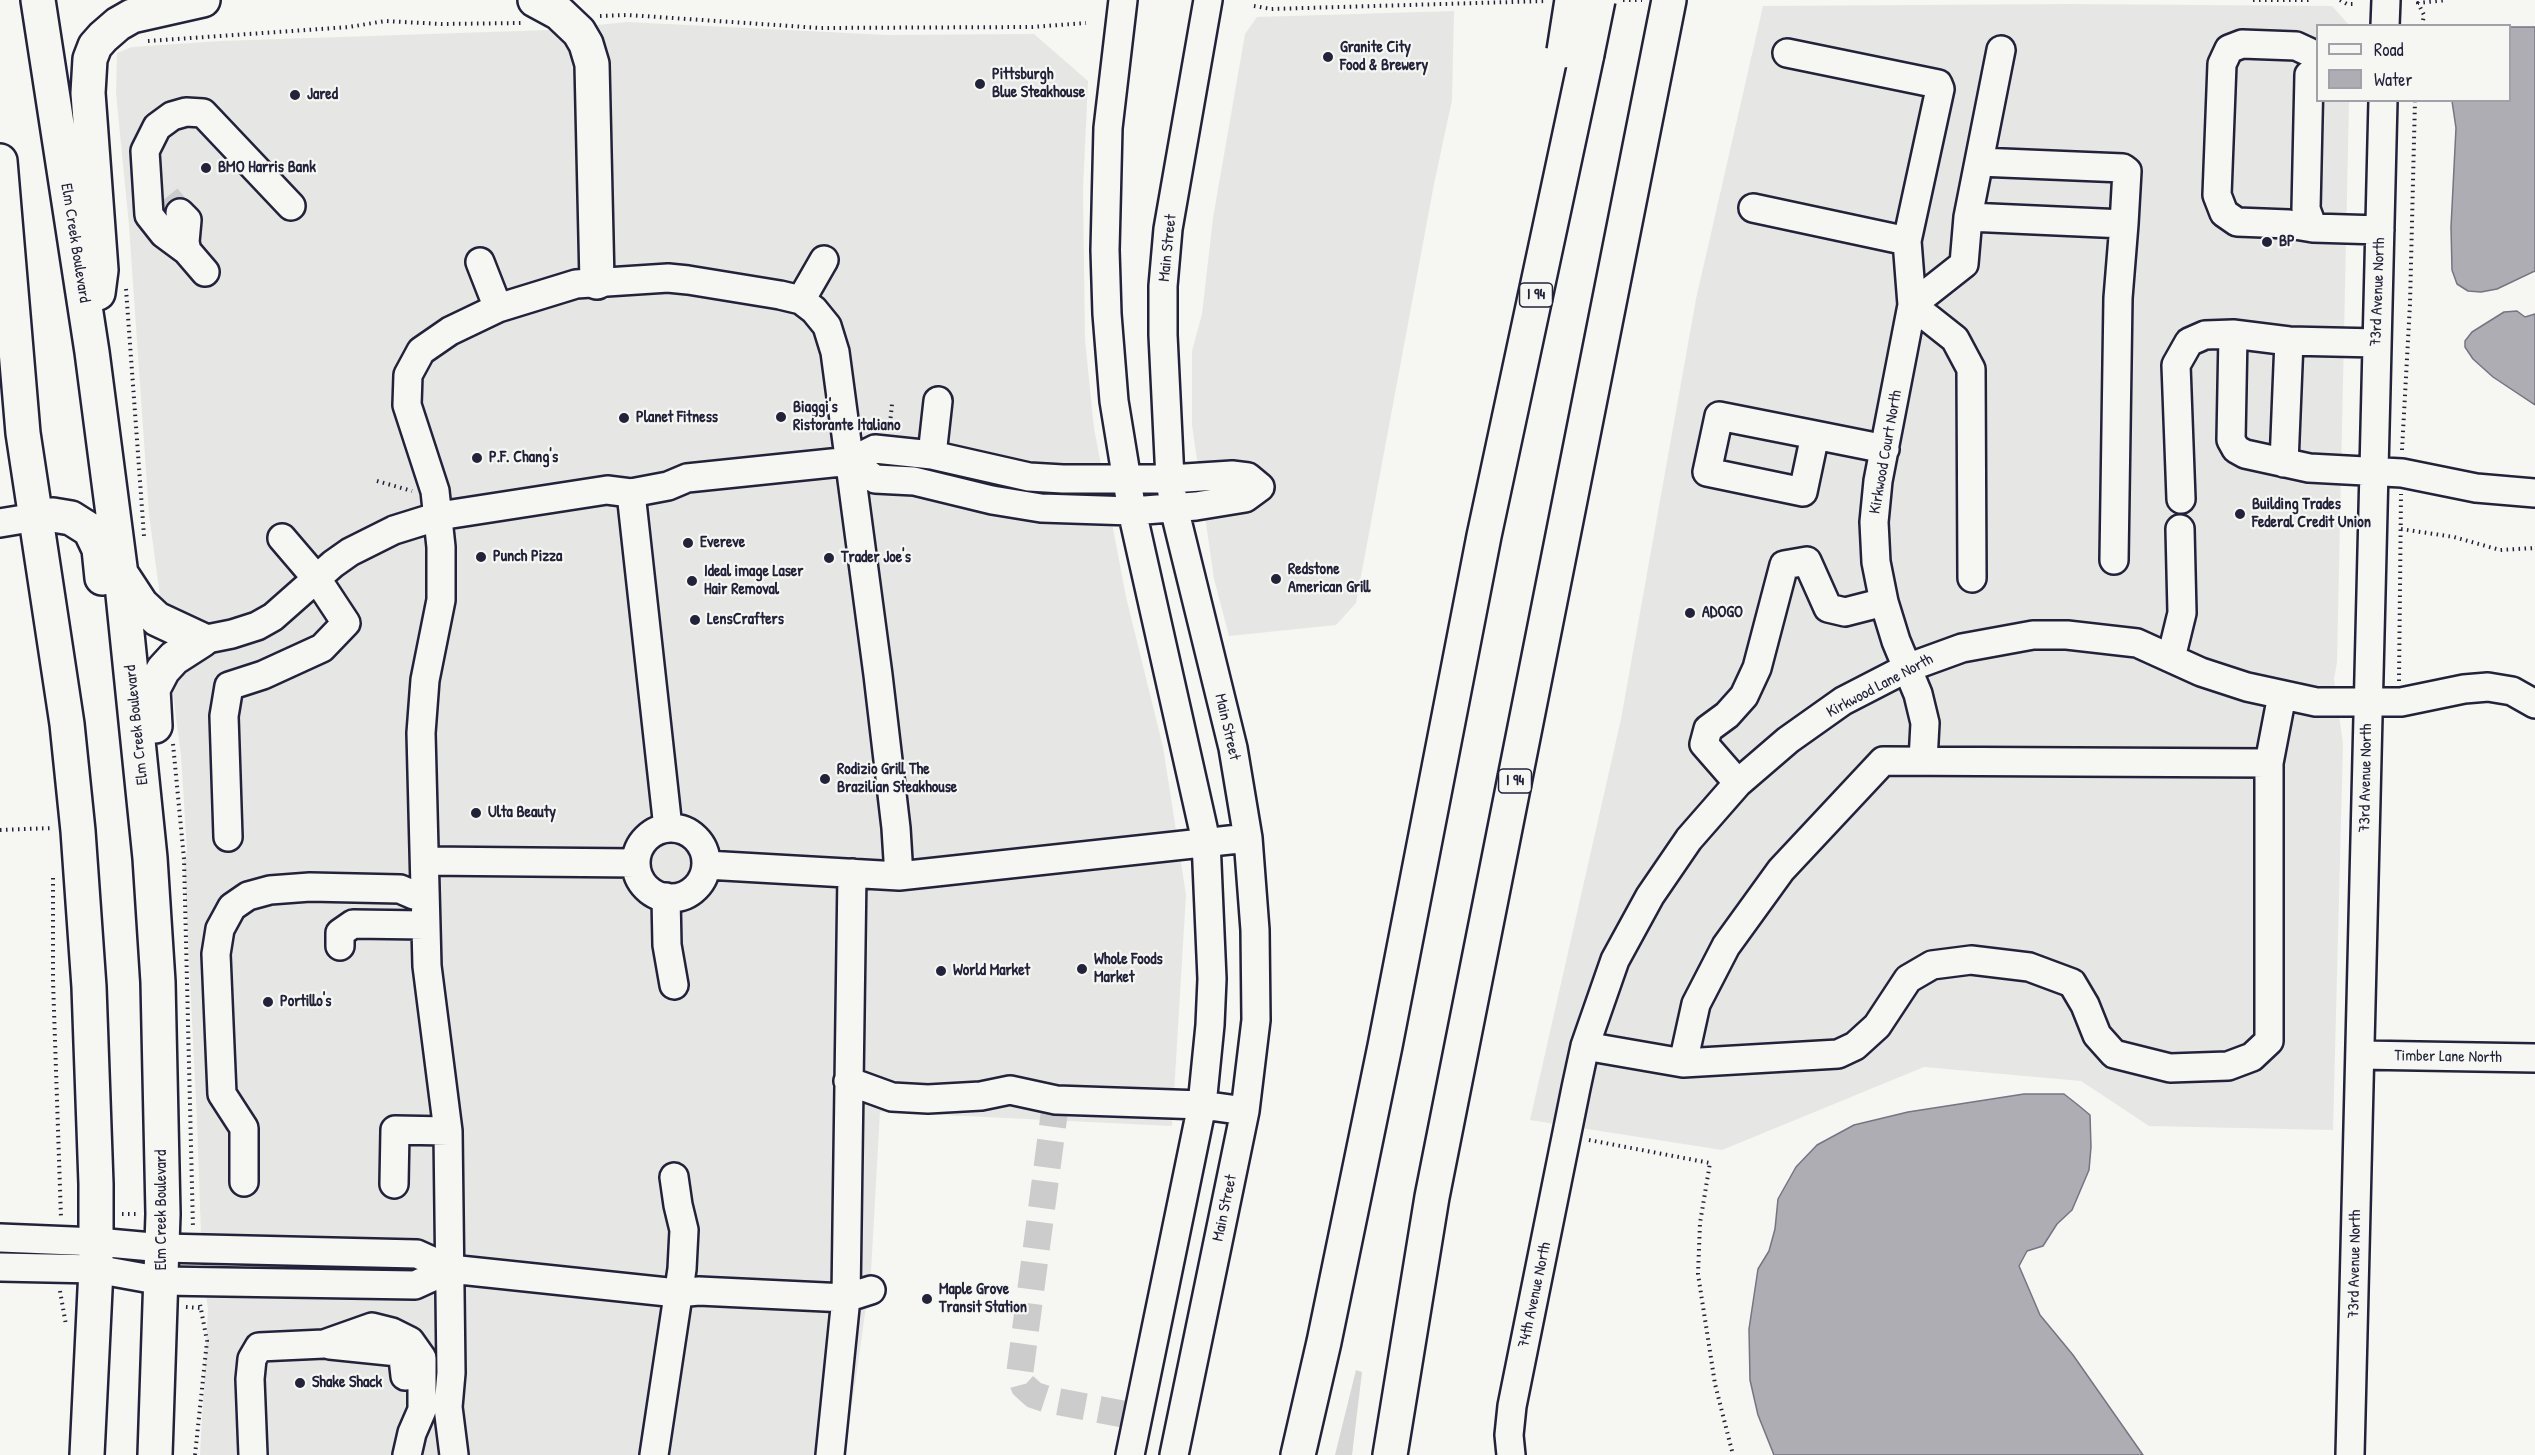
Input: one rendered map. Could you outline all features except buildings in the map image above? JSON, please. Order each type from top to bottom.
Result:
[{"type":"main road","name":"Elm Creek Boulevard","points":[[38,0],[92,352],[121,574],[148,829],[158,982],[178,1214],[163,1248],[155,1455]]},
{"type":"main road","points":[[92,352],[101,270],[88,93],[90,59],[95,46],[103,37],[132,16],[203,0]]},
{"type":"main road","points":[[1572,0],[1576,53]]},
{"type":"main road","name":"I 94","points":[[1298,1455],[1383,1058],[1576,53],[1598,0]]},
{"type":"main road","points":[[1669,0],[1670,44]]},
{"type":"main road","points":[[1670,44],[1691,0]]},
{"type":"main road","points":[[533,11],[559,13],[579,32],[586,44],[592,64],[592,160],[597,282]]},
{"type":"main road","name":"I 94","points":[[1390,1455],[1432,1197],[1648,109],[1670,44]]},
{"type":"main road","points":[[0,161],[23,433],[67,724],[78,831],[89,987],[96,1242],[87,1455]]},
{"type":"main road","points":[[0,293],[15,337]]},
{"type":"main road","points":[[36,518],[53,515],[71,518],[90,530],[99,549],[122,746],[130,786],[148,829]]},
{"type":"main road","points":[[121,574],[141,604],[157,620],[202,640]]},
{"type":"main road","points":[[148,829],[157,795],[158,764],[153,689],[163,670],[174,658],[202,640]]},
{"type":"street","points":[[1123,0],[1108,128],[1105,250],[1114,402],[1132,511],[1206,841],[1212,978],[1202,1105],[1130,1455]]},
{"type":"street","name":"Main Street","points":[[1174,1455],[1245,1111],[1256,1020],[1255,930],[1248,838],[1233,748],[1174,508],[1170,478],[1163,335],[1163,286],[1168,229],[1208,0]]},
{"type":"street","points":[[2385,24],[2386,0]]},
{"type":"street","points":[[2316,57],[2296,46],[2242,44],[2229,50],[2222,64],[2217,195],[2224,213],[2237,222],[2380,230]]},
{"type":"street","points":[[1972,578],[1971,369],[1954,339],[1912,305],[1965,264],[1968,217],[2001,50]]},
{"type":"street","name":"Kirkwood Court North","points":[[1787,53],[1938,84],[1940,89],[1907,242],[1912,305],[1874,522],[1876,562],[1884,602],[1918,694],[1924,723],[1923,761]]},
{"type":"street","points":[[2313,228],[2306,209],[2309,75],[2316,70]]},
{"type":"street","name":"73rd Avenue North","points":[[2350,1455],[2383,102]]},
{"type":"street","points":[[205,272],[187,250],[164,234],[149,214],[145,151],[157,127],[172,116],[186,112],[203,114],[291,206]]},
{"type":"street","points":[[1979,162],[2124,168],[2127,171],[2118,298],[2114,560]]},
{"type":"street","points":[[145,167],[187,220],[187,250]]},
{"type":"street","points":[[1753,208],[1907,242]]},
{"type":"street","points":[[1968,217],[2124,224]]},
{"type":"street","points":[[801,300],[824,260]]},
{"type":"street","points":[[480,262],[498,308]]},
{"type":"street","points":[[454,1455],[448,1407],[451,1373],[448,1131],[427,966],[425,925],[419,895],[424,861],[421,733],[425,680],[441,600],[435,491],[407,405],[408,375],[421,351],[450,331],[498,308],[576,284],[668,278],[688,280],[801,300],[814,310],[827,326],[835,352],[851,461],[900,876]]},
{"type":"street","points":[[2226,334],[2231,440],[2236,449],[2245,454],[2309,468],[2402,473],[2476,488],[2535,494]]},
{"type":"street","points":[[2181,499],[2176,365],[2189,342],[2205,335],[2226,334],[2289,341],[2377,343]]},
{"type":"street","points":[[2284,463],[2289,341]]},
{"type":"street","points":[[932,455],[938,402]]},
{"type":"street","points":[[1815,435],[1885,449]]},
{"type":"street","points":[[202,640],[240,631],[273,617],[333,564],[370,541],[394,530],[438,516],[607,490],[632,493],[668,486],[687,478],[851,461],[875,449],[932,455],[1029,477],[1170,478],[1232,475],[1248,477],[1260,487],[1245,498],[1174,508],[1132,511],[1041,508],[992,500],[914,481],[875,479],[851,461]]},
{"type":"street","points":[[632,493],[668,828]]},
{"type":"street","points":[[0,523],[36,518]]},
{"type":"street","points":[[2171,658],[2182,613],[2180,529]]},
{"type":"street","points":[[228,837],[225,716],[229,686],[263,675],[322,648],[346,623],[317,579],[282,537]]},
{"type":"street","points":[[1738,783],[1704,744],[1708,729],[1727,715],[1744,696],[1757,668],[1784,565],[1807,561],[1828,608],[1845,612],[1884,602]]},
{"type":"street","name":"Kirkwood Lane North","points":[[1576,1138],[1585,1046],[1615,960],[1650,896],[1689,839],[1738,783],[1788,740],[1844,701],[1907,668],[1962,648],[2033,635],[2067,635],[2137,643],[2202,672],[2282,695],[2316,702],[2398,702],[2488,687],[2512,691],[2535,704]]},
{"type":"street","points":[[1585,1046],[1683,1063],[1838,1054],[1855,1046],[1877,1026],[1908,979],[1932,965],[1971,960],[2029,967],[2072,983],[2085,1005],[2097,1035],[2114,1054],[2170,1068],[2228,1066],[2252,1056],[2269,1041],[2269,763],[2282,695]]},
{"type":"street","points":[[1683,1063],[1696,1004],[1726,946],[1781,870],[1883,761],[2269,763]]},
{"type":"street","points":[[668,828],[680,829],[690,834],[699,842],[704,853],[706,865],[704,875],[692,891],[684,896],[666,897],[652,893],[643,885],[638,874],[636,863],[642,843],[657,831],[668,828]]},
{"type":"street","points":[[706,865],[900,876],[1248,838]]},
{"type":"street","points":[[424,861],[636,863]]},
{"type":"street","points":[[830,1455],[862,1299],[848,1081],[852,873]]},
{"type":"street","points":[[244,1182],[244,1128],[222,1094],[216,954],[220,929],[232,907],[248,896],[270,890],[310,887],[400,889],[419,895]]},
{"type":"street","points":[[666,897],[668,945],[674,985]]},
{"type":"street","points":[[340,946],[340,933],[352,924],[425,925]]},
{"type":"street","name":"Timber Lane North","points":[[2360,1055],[2535,1058]]},
{"type":"street","points":[[848,1081],[892,1097],[928,1099],[1010,1090],[1056,1100],[1202,1105],[1245,1111]]},
{"type":"street","points":[[394,1184],[395,1130],[448,1131]]},
{"type":"street","name":"74th Avenue North","points":[[1511,1455],[1509,1435],[1512,1406],[1576,1138]]},
{"type":"street","points":[[654,1455],[684,1230],[674,1177]]},
{"type":"street","points":[[0,1238],[96,1242],[163,1248],[417,1254],[450,1269],[677,1293],[699,1291],[862,1299]]},
{"type":"street","points":[[0,1267],[96,1242],[162,1281],[416,1285],[450,1269]]},
{"type":"street","points":[[253,1455],[249,1379],[252,1359],[259,1347],[324,1344],[372,1327],[392,1332],[410,1341],[422,1358],[422,1410],[409,1444]]},
{"type":"street","points":[[1138,1417],[1182,1418]]},
{"type":"path","points":[[1615,0],[1648,0]]},
{"type":"path","points":[[2253,0],[2313,0]]},
{"type":"path","points":[[2340,0],[2347,4],[2356,4]]},
{"type":"path","points":[[2422,24],[2424,15],[2418,3],[2447,0]]},
{"type":"path","points":[[1254,6],[1270,9],[1549,1]]},
{"type":"path","points":[[141,42],[349,27],[385,21],[441,24],[533,11]]},
{"type":"path","points":[[598,16],[628,15],[820,28],[1032,27],[1086,23]]},
{"type":"path","points":[[2398,702],[2402,473],[2410,304],[2415,102]]},
{"type":"path","points":[[890,424],[892,404]]},
{"type":"path","points":[[377,481],[416,492]]},
{"type":"path","points":[[2401,530],[2454,537],[2478,546],[2500,550],[2535,548]]},
{"type":"path","points":[[52,818],[53,838]]},
{"type":"path","points":[[0,830],[53,828]]},
{"type":"path","points":[[53,869],[53,981],[61,1214],[96,1242],[178,1214]]},
{"type":"path","points":[[1576,1138],[1710,1163],[1700,1223],[1698,1274],[1715,1384],[1733,1455]]},
{"type":"shaded area","points":[[2070,4],[2332,6],[2348,24],[2316,24],[2316,102],[2349,102],[2337,662],[2334,679],[2343,744],[2333,1130],[2149,1126],[2081,1081],[1924,1067],[1722,1150],[1530,1120],[1621,719],[1696,299],[1763,6]]},
{"type":"shaded area","points":[[1454,11],[1452,100],[1434,184],[1356,603],[1336,625],[1229,636],[1214,579],[1192,425],[1192,351],[1202,314],[1213,218],[1245,34],[1257,17]]},
{"type":"shaded area","points":[[627,22],[887,35],[1034,34],[1088,81],[1083,190],[1085,340],[1094,428],[1126,597],[1163,747],[1186,895],[1172,1126],[880,1112],[871,1271],[845,1455],[200,1455],[208,1309],[202,1264],[184,859],[187,851],[181,755],[149,514],[129,226],[116,93],[117,53],[132,47],[221,41],[549,30]]},
{"type":"shaded area","points":[[1356,1370],[1362,1372],[1352,1455],[1335,1455]]},
{"type":"water","points":[[2511,27],[2535,27],[2535,271],[2497,289],[2481,292],[2468,291],[2457,284],[2452,270],[2451,227],[2456,128],[2452,102],[2511,102]]},
{"type":"water","points":[[2517,311],[2525,317],[2535,314],[2535,405],[2493,377],[2473,359],[2465,347],[2465,341],[2472,332],[2504,312]]},
{"type":"water","points":[[2024,1094],[2064,1094],[2078,1105],[2090,1115],[2091,1147],[2089,1170],[2072,1210],[2057,1224],[2043,1246],[2027,1251],[2019,1266],[2040,1315],[2073,1355],[2143,1455],[1774,1455],[1758,1415],[1750,1380],[1749,1329],[1758,1269],[1769,1251],[1775,1229],[1778,1199],[1796,1167],[1817,1145],[1854,1125],[1908,1112]]},
{"type":"tunnel","points":[[167,197],[180,213]]},
{"type":"tunnel","points":[[1056,1100],[1020,1371],[1024,1386],[1034,1395],[1049,1400],[1139,1417]]},
{"type":"place","name":"Granite City Food & Brewery","points":[[1328,57]]},
{"type":"place","name":"Pittsburgh Blue Steakhouse","points":[[980,84]]},
{"type":"place","name":"Jared","points":[[295,95]]},
{"type":"place","name":"BMO Harris Bank","points":[[206,168]]},
{"type":"place","name":"BP","points":[[2267,242]]},
{"type":"place","name":"Biaggi's Ristorante Italiano","points":[[781,417]]},
{"type":"place","name":"Planet Fitness","points":[[624,418]]},
{"type":"place","name":"P.F. Chang's","points":[[477,458]]},
{"type":"place","name":"Building Trades Federal Credit Union","points":[[2240,514]]},
{"type":"place","name":"Evereve","points":[[688,543]]},
{"type":"place","name":"Punch Pizza","points":[[481,557]]},
{"type":"place","name":"Trader Joe's","points":[[829,558]]},
{"type":"place","name":"Redstone American Grill","points":[[1276,579]]},
{"type":"place","name":"Ideal image Laser Hair Removal","points":[[692,581]]},
{"type":"place","name":"ADOGO","points":[[1690,613]]},
{"type":"place","name":"LensCrafters","points":[[695,620]]},
{"type":"place","name":"Rodizio Grill The Brazilian Steakhouse","points":[[825,779]]},
{"type":"place","name":"Ulta Beauty","points":[[476,813]]},
{"type":"place","name":"Whole Foods Market","points":[[1082,969]]},
{"type":"place","name":"World Market","points":[[941,971]]},
{"type":"place","name":"Portillo's","points":[[268,1002]]},
{"type":"place","name":"Maple Grove Transit Station","points":[[927,1299]]},
{"type":"place","name":"Shake Shack","points":[[300,1383]]}]
